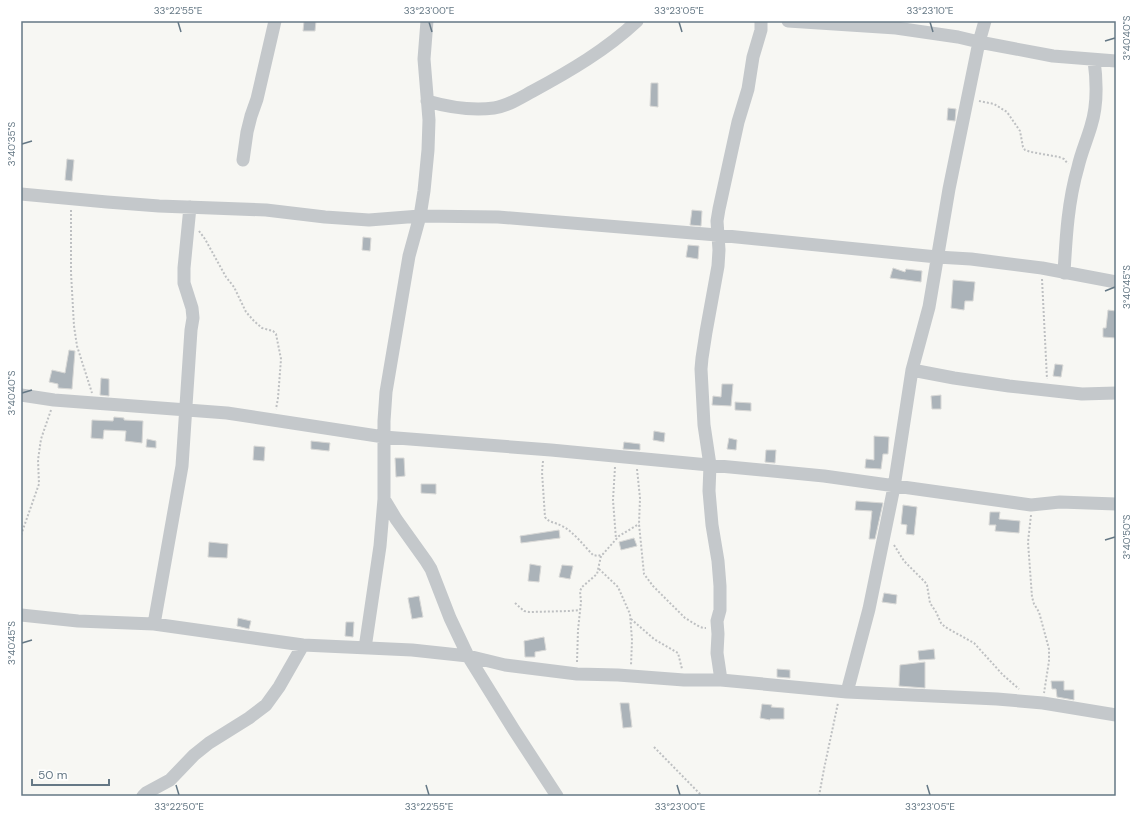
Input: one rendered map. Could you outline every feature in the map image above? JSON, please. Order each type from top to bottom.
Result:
[{"type":"street","points":[[243,160],[247,132],[257,99],[275,21]]},
{"type":"street","points":[[365,648],[380,546],[384,498],[384,421],[386,392],[409,256],[420,216],[428,150],[429,120],[424,58],[426,21]]},
{"type":"street","points":[[427,101],[447,106],[484,109],[506,106],[585,62],[637,21]]},
{"type":"street","points":[[721,680],[717,653],[720,586],[709,491],[710,465],[704,425],[701,369],[718,266],[717,221],[738,122],[748,89],[753,57],[761,30],[761,21]]},
{"type":"street","points":[[794,21],[896,28],[958,36],[979,42],[1052,56],[1116,61]]},
{"type":"street","points":[[915,31],[927,21]]},
{"type":"street","points":[[844,691],[869,609],[894,487],[912,370],[929,307],[949,189],[979,42],[985,21]]},
{"type":"street","points":[[1064,272],[1067,228],[1072,194],[1078,166],[1092,124],[1096,103],[1097,87],[1094,60]]},
{"type":"street","points":[[21,194],[107,202],[189,214],[266,210],[325,217],[369,220],[420,216],[498,217],[717,235],[937,257],[971,259],[1042,268],[1116,282]]},
{"type":"street","points":[[154,624],[182,466],[185,411],[188,389],[190,330],[193,318],[192,308],[184,284],[189,214]]},
{"type":"street","points":[[912,370],[1009,386],[1082,394],[1116,393]]},
{"type":"street","points":[[21,395],[54,400],[227,413],[384,437],[544,449],[824,476],[1031,505],[1060,502],[1116,504]]},
{"type":"street","points":[[384,498],[396,520],[431,569],[453,624],[468,656],[557,796]]},
{"type":"street","points":[[21,615],[78,621],[154,624],[303,645],[412,650],[468,656],[505,665],[577,674],[684,680],[721,680],[844,691],[996,698],[1116,715]]},
{"type":"street","points":[[141,795],[170,780],[194,755],[209,743],[249,718],[266,705],[279,687],[303,645]]},
{"type":"path","points":[[968,99],[994,104],[1001,107],[1007,112],[1020,131],[1025,150],[1055,156],[1064,160],[1076,176]]},
{"type":"path","points":[[70,199],[72,222],[71,273],[74,326],[77,346],[96,403]]},
{"type":"path","points":[[189,214],[234,287],[246,312],[262,328],[273,331],[276,334],[281,365],[274,420]]},
{"type":"path","points":[[1042,268],[1048,390]]},
{"type":"path","points":[[21,535],[39,484],[38,460],[41,439],[54,400]]},
{"type":"path","points":[[544,449],[542,472],[545,517],[548,521],[562,525],[593,555],[601,556]]},
{"type":"path","points":[[616,456],[613,500],[616,539]]},
{"type":"path","points":[[636,458],[640,498],[639,524],[643,570],[648,581],[686,618],[700,627],[705,628],[710,620],[718,617]]},
{"type":"path","points":[[1031,505],[1028,542],[1032,597],[1044,628],[1049,655],[1043,704]]},
{"type":"path","points":[[577,674],[581,588],[597,574],[601,556],[616,539],[639,524]]},
{"type":"path","points":[[886,525],[895,546],[904,561],[927,585],[930,603],[941,623],[974,643],[1003,675],[1023,692]]},
{"type":"path","points":[[599,569],[620,590],[630,614],[631,676]]},
{"type":"path","points":[[515,603],[524,611],[529,612],[580,610]]},
{"type":"path","points":[[631,619],[654,639],[678,653],[682,665],[684,680]]},
{"type":"path","points":[[819,796],[844,691]]},
{"type":"path","points":[[654,747],[702,796]]},
{"type":"building","points":[[304,21],[316,21],[315,31],[303,31]]},
{"type":"building","points":[[651,83],[658,83],[658,107],[650,106]]},
{"type":"building","points":[[948,108],[956,109],[955,121],[947,120]]},
{"type":"building","points":[[67,159],[74,160],[72,181],[65,180]]},
{"type":"building","points":[[692,210],[702,211],[701,226],[690,225]]},
{"type":"building","points":[[363,237],[371,238],[370,251],[362,250]]},
{"type":"building","points":[[688,245],[699,246],[698,259],[686,257]]},
{"type":"building","points":[[893,268],[905,272],[906,269],[922,271],[921,282],[890,278]]},
{"type":"building","points":[[953,280],[975,282],[973,301],[965,301],[964,310],[951,308]]},
{"type":"building","points":[[1108,310],[1116,311],[1116,338],[1103,337],[1103,328],[1106,328]]},
{"type":"building","points":[[69,350],[75,351],[72,389],[58,388],[58,384],[49,382],[52,370],[65,373]]},
{"type":"building","points":[[1055,364],[1063,365],[1061,377],[1053,376]]},
{"type":"building","points":[[101,378],[109,379],[109,396],[100,395]]},
{"type":"building","points":[[722,384],[733,384],[731,406],[712,405],[713,396],[721,397]]},
{"type":"building","points":[[941,395],[941,409],[932,409],[931,396]]},
{"type":"building","points":[[735,402],[751,403],[751,411],[735,410]]},
{"type":"building","points":[[114,417],[124,418],[124,420],[143,421],[142,443],[125,441],[126,431],[104,430],[103,439],[91,438],[92,420],[113,421]]},
{"type":"building","points":[[654,431],[665,433],[664,442],[653,440]]},
{"type":"building","points":[[874,436],[889,437],[888,454],[883,454],[881,469],[865,468],[866,459],[874,460]]},
{"type":"building","points":[[729,438],[737,440],[736,450],[727,449]]},
{"type":"building","points":[[147,439],[156,441],[156,448],[146,447]]},
{"type":"building","points":[[311,441],[330,443],[329,451],[311,449]]},
{"type":"building","points":[[624,442],[640,444],[640,450],[623,449]]},
{"type":"building","points":[[254,446],[265,447],[264,461],[253,460]]},
{"type":"building","points":[[766,450],[776,450],[775,463],[765,462]]},
{"type":"building","points":[[395,458],[404,458],[405,476],[396,477]]},
{"type":"building","points":[[421,484],[436,484],[436,494],[421,493]]},
{"type":"building","points":[[856,501],[883,503],[875,539],[869,539],[872,511],[855,510]]},
{"type":"building","points":[[903,505],[917,507],[914,535],[906,534],[907,525],[901,524]]},
{"type":"building","points":[[990,512],[1000,512],[999,519],[1020,521],[1019,533],[995,531],[996,525],[989,525]]},
{"type":"building","points":[[559,530],[560,538],[521,543],[520,536]]},
{"type":"building","points":[[634,538],[637,546],[621,550],[619,542]]},
{"type":"building","points":[[209,542],[228,544],[227,558],[208,557]]},
{"type":"building","points":[[530,564],[541,566],[539,582],[528,581]]},
{"type":"building","points":[[562,565],[573,566],[570,579],[559,577]]},
{"type":"building","points":[[884,593],[897,595],[896,604],[882,602]]},
{"type":"building","points":[[419,596],[423,617],[412,619],[408,598]]},
{"type":"building","points":[[238,618],[251,621],[249,629],[237,626]]},
{"type":"building","points":[[346,622],[354,622],[353,637],[345,636]]},
{"type":"building","points":[[544,637],[546,650],[535,652],[535,657],[525,657],[524,641]]},
{"type":"building","points":[[934,649],[935,659],[919,660],[918,651]]},
{"type":"building","points":[[925,662],[925,688],[899,686],[900,665]]},
{"type":"building","points":[[777,669],[790,670],[790,678],[777,677]]},
{"type":"building","points":[[1051,681],[1064,681],[1064,690],[1074,690],[1074,700],[1057,697],[1056,689],[1052,689]]},
{"type":"building","points":[[620,703],[629,703],[632,727],[623,728]]},
{"type":"building","points":[[762,704],[772,705],[771,707],[784,708],[784,719],[770,720],[760,718]]}]
